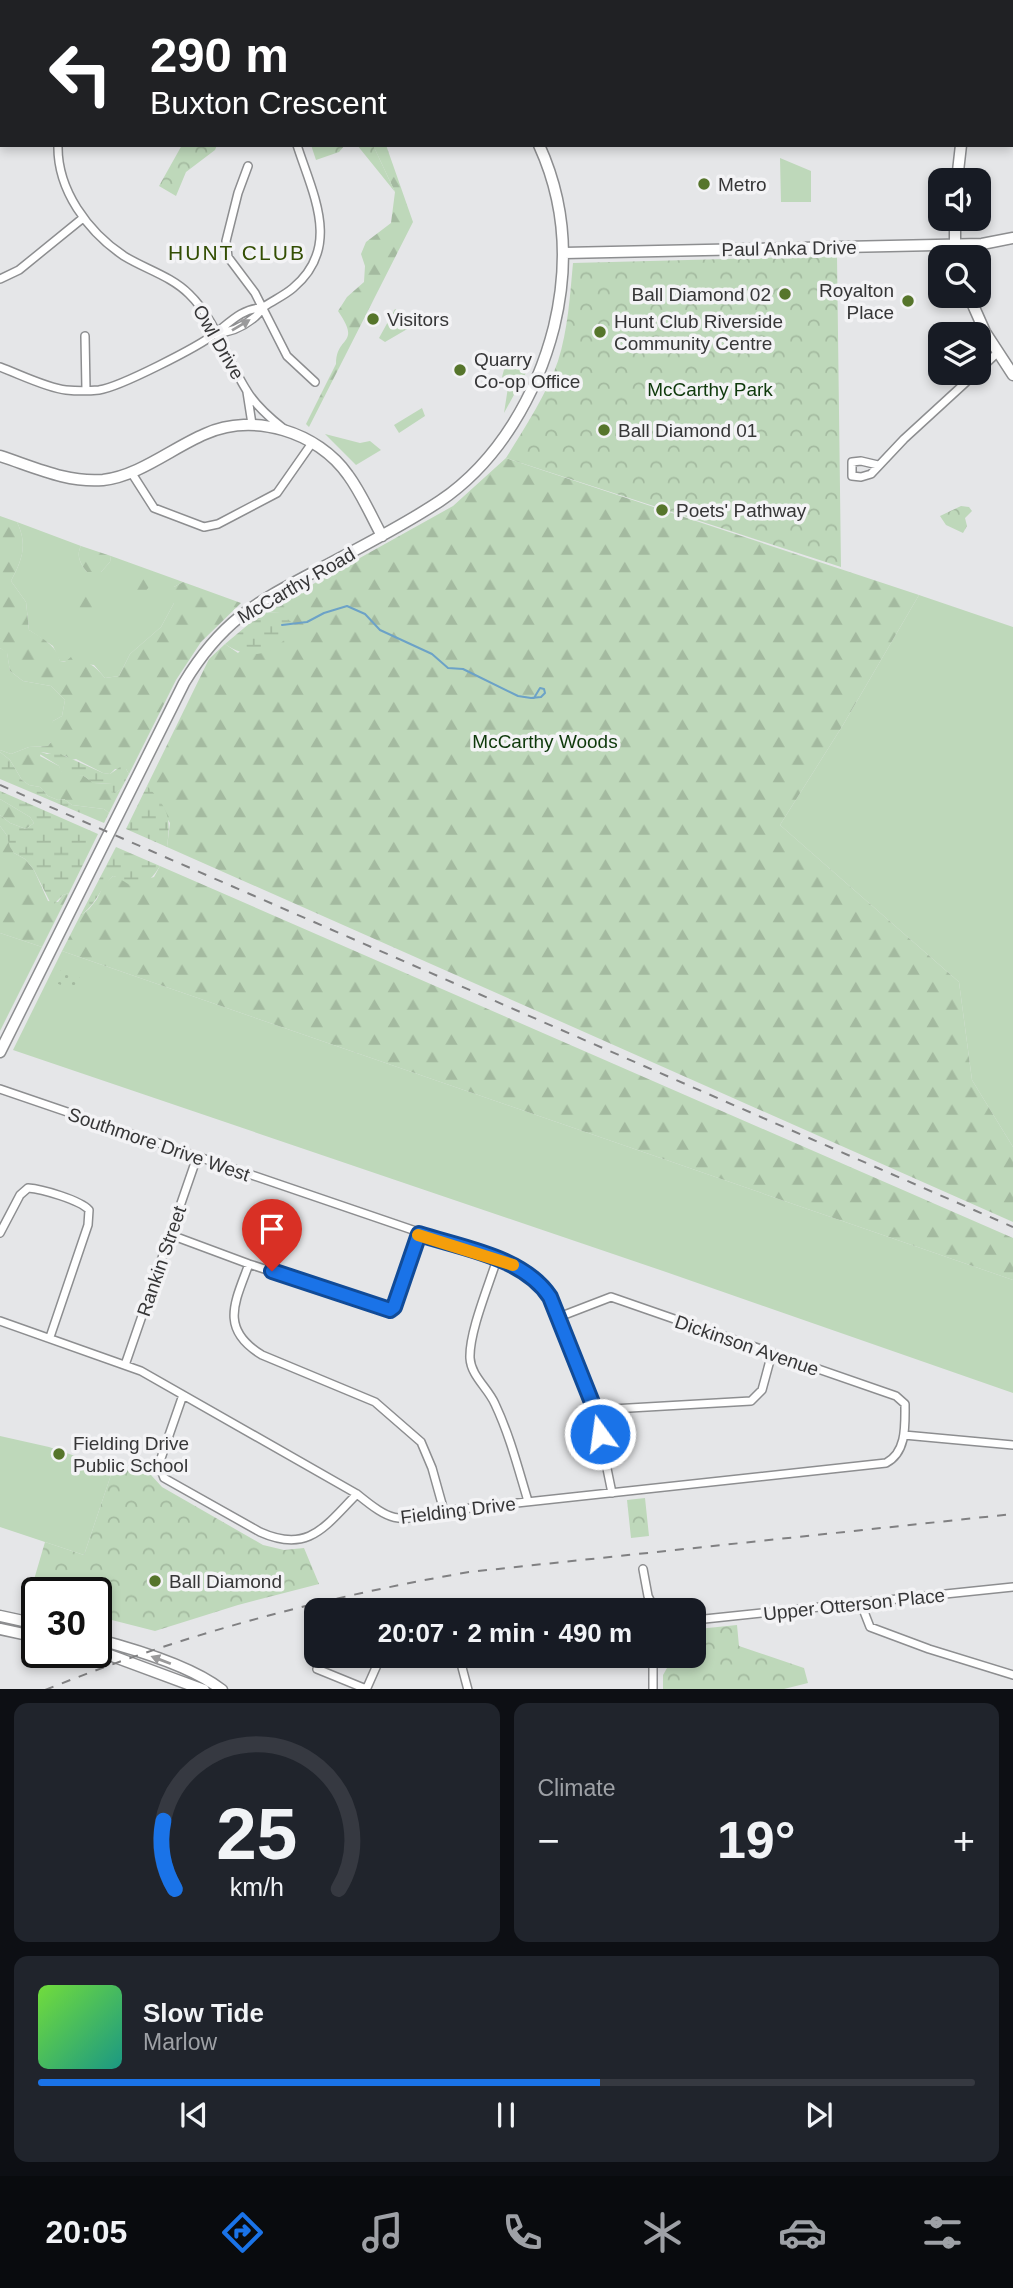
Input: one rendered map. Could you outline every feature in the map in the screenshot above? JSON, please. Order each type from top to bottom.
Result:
[{"type":"street","points":[[262,0],[270,0]]},
{"type":"street","name":"Owl Drive","points":[[58,147],[58,164],[83,218],[99,237],[125,256],[166,277],[189,293],[216,333],[247,391],[260,408],[287,432]]},
{"type":"street","points":[[0,367],[64,390],[99,390],[117,386],[216,333],[252,308],[262,308],[292,289],[313,267],[319,247],[320,214],[298,147]]},
{"type":"street","name":"McCarthy Road","points":[[0,1052],[184,683],[201,656],[232,621],[245,611],[442,500],[480,466],[512,426],[541,371],[550,343],[558,310],[564,253],[554,184],[540,147]]},
{"type":"street","points":[[958,168],[961,147]]},
{"type":"street","points":[[248,166],[226,241],[228,257],[255,293],[287,356],[300,371],[315,382]]},
{"type":"street","points":[[0,279],[19,270],[83,218]]},
{"type":"street","points":[[955,245],[956,231]]},
{"type":"street","name":"Paul Anka Drive","points":[[955,245],[982,244],[1013,238]]},
{"type":"street","name":"Paul Anka Drive","points":[[564,253],[928,246]]},
{"type":"street","points":[[974,308],[997,353],[1013,375]]},
{"type":"street","points":[[85,336],[86,390]]},
{"type":"street","points":[[991,359],[997,353]]},
{"type":"street","points":[[878,465],[963,385]]},
{"type":"street","name":"Owl Drive","points":[[247,391],[252,424]]},
{"type":"street","points":[[0,456],[72,480],[103,480],[131,472],[208,432],[252,424],[287,432],[312,443],[330,456],[347,473],[382,536]]},
{"type":"street","points":[[131,472],[154,508],[204,527],[218,524],[276,493],[312,443]]},
{"type":"street","name":"Southmore Drive West","points":[[0,1089],[515,1265],[542,1284],[559,1317],[595,1410],[612,1493]]},
{"type":"street","name":"Rankin Street","points":[[125,1364],[197,1157]]},
{"type":"street","points":[[0,1233],[20,1195],[28,1188],[85,1205],[89,1210],[88,1224],[50,1337]]},
{"type":"street","points":[[171,1235],[390,1310],[394,1307],[419,1234]]},
{"type":"street","points":[[496,1259],[472,1339],[470,1359],[474,1373],[494,1401],[503,1423],[528,1501]]},
{"type":"street","points":[[250,1264],[235,1304],[233,1320],[238,1335],[248,1347],[262,1355],[375,1402],[421,1442],[432,1468],[444,1511]]},
{"type":"street","name":"Dickinson Avenue","points":[[559,1317],[611,1297],[902,1399],[905,1404],[904,1435]]},
{"type":"street","name":"Fielding Drive","points":[[0,1321],[125,1364],[357,1494],[389,1517],[414,1517],[528,1501],[886,1463],[899,1452],[904,1435]]},
{"type":"street","points":[[595,1410],[751,1401],[762,1390],[772,1353]]},
{"type":"street","points":[[183,1395],[159,1464],[164,1478],[260,1532],[276,1539],[292,1541],[307,1539],[321,1531],[357,1494]]},
{"type":"street","points":[[904,1435],[1013,1445]]},
{"type":"street","points":[[643,1569],[649,1598]]},
{"type":"street","name":"Upper Otterson Place","points":[[706,1619],[1013,1587]]},
{"type":"street","points":[[861,1604],[870,1627],[1013,1675]]},
{"type":"street","points":[[0,1616],[21,1621]]},
{"type":"street","points":[[0,1629],[21,1634]]},
{"type":"street","points":[[112,1643],[172,1665],[222,1689]]},
{"type":"street","points":[[112,1656],[204,1689]]},
{"type":"street","points":[[317,1669],[366,1689],[376,1668]]},
{"type":"street","points":[[462,1668],[468,1689]]},
{"type":"street","points":[[653,1668],[653,1689]]},
{"type":"green space","points":[[181,147],[216,147],[186,172],[176,196],[159,186]]},
{"type":"green space","points":[[312,147],[343,147],[339,152],[316,160]]},
{"type":"green space","points":[[359,147],[374,147],[395,192]]},
{"type":"green space","points":[[374,147],[387,147],[413,222],[309,427],[306,424],[348,336],[345,322],[338,311],[347,297],[364,282],[365,266],[361,254],[366,242],[391,223],[395,192]]},
{"type":"green space","points":[[780,158],[811,171],[811,202],[781,202]]},
{"type":"green space","name":"McCarthy Park","points":[[837,256],[841,567],[506,458],[541,399],[558,361],[570,300],[573,263]]},
{"type":"green space","points":[[395,309],[412,320],[416,329],[409,328],[385,342],[379,338]]},
{"type":"green space","points":[[505,366],[527,371],[504,413],[509,381],[502,377]]},
{"type":"green space","points":[[422,408],[425,416],[399,433],[394,425]]},
{"type":"green space","points":[[325,434],[360,443],[370,441],[381,450],[356,465]]},
{"type":"green space","name":"McCarthy Woods","points":[[506,458],[919,595],[843,725],[780,825],[959,982],[972,1080],[1013,1147],[1013,1222],[167,847],[170,823],[147,786],[209,659],[225,644],[238,653],[280,613],[263,612],[453,506]]},
{"type":"green space","points":[[961,506],[969,507],[972,511],[965,518],[967,526],[963,533],[946,525],[940,516]]},
{"type":"green space","points":[[0,516],[17,522],[20,530],[22,552],[11,581],[26,602],[29,630],[52,647],[60,661],[65,662],[71,657],[82,660],[105,678],[119,676],[130,654],[161,627],[174,603],[174,587],[183,582],[241,603],[201,642],[176,680],[129,774],[126,769],[115,769],[110,774],[103,773],[76,759],[41,752],[40,756],[59,766],[61,771],[84,776],[94,783],[112,784],[115,793],[121,789],[109,813],[104,809],[72,805],[64,799],[48,796],[40,787],[29,785],[22,780],[10,760],[0,752],[11,754],[29,747],[48,746],[51,742],[49,730],[53,721],[62,716],[65,700],[51,686],[23,681],[10,671],[7,653],[0,648]]},
{"type":"green space","points":[[17,522],[81,546],[79,559],[87,572],[101,572],[110,562],[111,556],[183,582],[174,587],[174,603],[161,627],[130,654],[119,676],[105,678],[94,665],[60,661],[53,646],[29,630],[26,602],[11,581],[23,545]]},
{"type":"green space","points":[[81,546],[111,556],[110,562],[101,572],[87,572],[79,559]]},
{"type":"green space","points":[[133,576],[143,578],[149,587],[133,599],[121,589],[121,582]]},
{"type":"green space","points":[[88,581],[92,584],[91,590],[99,606],[97,613],[87,618],[81,615],[76,600],[78,589]]},
{"type":"green space","points":[[919,595],[1013,627],[1013,1147],[972,1080],[959,982],[780,825],[843,725]]},
{"type":"green space","points":[[263,612],[280,613],[295,625],[281,643],[273,649],[255,654],[235,650],[225,644]]},
{"type":"green space","points":[[0,648],[7,652],[10,671],[23,681],[51,686],[65,700],[62,716],[53,721],[51,742],[48,746],[29,747],[11,754],[0,750]]},
{"type":"green space","points":[[0,752],[10,760],[22,780],[29,785],[40,787],[48,796],[64,799],[72,805],[104,809],[109,813],[104,823],[0,779]]},
{"type":"green space","points":[[56,752],[103,773],[110,774],[120,767],[126,769],[129,774],[121,789],[115,793],[111,792],[112,784],[93,783],[84,776],[60,771],[59,766],[38,753]]},
{"type":"green space","points":[[147,786],[167,814],[167,847],[126,829]]},
{"type":"green space","points":[[0,791],[98,834],[69,893],[52,906],[34,870],[10,847],[0,826],[0,815],[10,823],[26,829],[34,823],[30,817],[0,799]]},
{"type":"green space","points":[[0,799],[30,817],[34,823],[26,829],[10,823],[0,815]]},
{"type":"green space","points":[[0,826],[14,853],[25,859],[34,870],[48,901],[58,902],[63,895],[69,893],[42,947],[0,933]]},
{"type":"green space","points":[[116,847],[160,866],[152,877],[140,885],[130,885],[113,876],[80,916]]},
{"type":"green space","points":[[160,866],[1013,1238],[1013,1280],[62,951],[80,916],[89,909],[104,884],[113,876],[130,884],[154,877]]},
{"type":"green space","points":[[0,933],[42,947],[0,1031]]},
{"type":"green space","points":[[62,951],[1013,1280],[1013,1393],[13,1050]]},
{"type":"green space","points":[[61,970],[80,978],[75,991],[56,983]]},
{"type":"green space","points":[[0,1436],[49,1447],[113,1469],[84,1555],[0,1527]]},
{"type":"green space","points":[[115,1463],[151,1475],[162,1487],[263,1545],[284,1550],[304,1548],[319,1584],[238,1605],[155,1631],[112,1620],[112,1577],[35,1577],[45,1542],[84,1555]]},
{"type":"green space","points":[[645,1498],[649,1536],[631,1538],[627,1500]]},
{"type":"green space","points":[[737,1625],[739,1646],[804,1668],[808,1683],[784,1689],[663,1689],[663,1675],[667,1668],[706,1668],[706,1628]]},
{"type":"waterway","points":[[282,625],[307,622],[347,606],[365,614],[380,630],[432,654],[448,668],[463,669],[518,696],[531,698],[541,697],[545,693],[544,689],[540,688],[534,698]]},
{"type":"railway","points":[[0,785],[1013,1227]]},
{"type":"railway","points":[[48,1689],[150,1651],[254,1619],[360,1593],[469,1572],[1013,1514]]},
{"type":"slow traffic","points":[[418,1235],[513,1265]]},
{"type":"place","name":"Metro","points":[[704,184]]},
{"type":"place","name":"Ball Diamond 02","points":[[785,294]]},
{"type":"place","name":"Royalton Place","points":[[908,301]]},
{"type":"place","name":"Visitors","points":[[373,319]]},
{"type":"place","name":"Hunt Club Riverside Community Centre","points":[[600,332]]},
{"type":"place","name":"Quarry Co-op Office","points":[[460,370]]},
{"type":"place","name":"Ball Diamond 01","points":[[604,430]]},
{"type":"place","name":"Poets' Pathway","points":[[662,510]]},
{"type":"place","name":"Fielding Drive Public School","points":[[59,1454]]},
{"type":"place","name":"Ball Diamond","points":[[155,1581]]},
{"type":"district","name":"HUNT CLUB","points":[[237,253]]},
{"type":"route","points":[[272,1271],[390,1310],[394,1307],[419,1234],[515,1265],[542,1284],[550,1297],[595,1410],[600,1434]]}]
